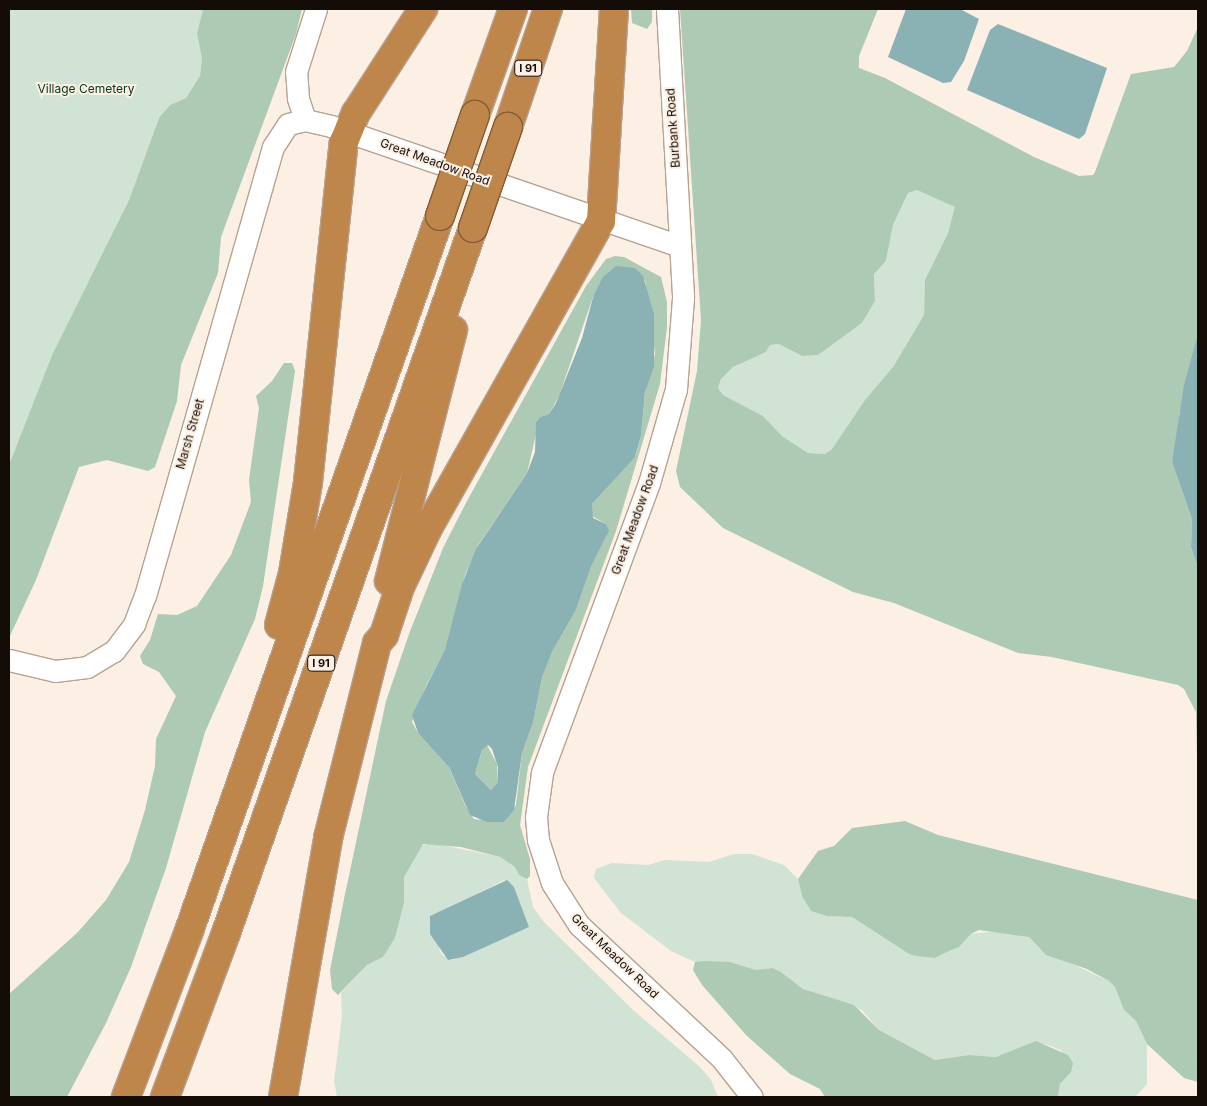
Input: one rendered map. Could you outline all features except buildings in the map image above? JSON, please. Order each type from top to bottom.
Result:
[{"type":"highway","points":[[278,677],[277,636],[293,573],[307,491],[342,154],[347,131],[423,9]]},
{"type":"highway","name":"I 91","points":[[126,1097],[278,677],[513,9]]},
{"type":"highway","name":"I 91","points":[[165,1097],[223,942],[548,9]]},
{"type":"highway","points":[[377,643],[384,635],[400,587],[428,528],[601,221],[614,9]]},
{"type":"highway","points":[[283,1097],[292,1032],[298,1020],[323,861],[377,643],[376,630],[451,345],[457,309],[457,274]]},
{"type":"highway","points":[[297,1097],[301,1033],[298,1020]]},
{"type":"highway","points":[[112,1097],[142,1056]]},
{"type":"street","points":[[305,120],[298,98],[296,72],[316,9]]},
{"type":"street","name":"Burbank Road","points":[[667,9],[680,246]]},
{"type":"street","name":"Great Meadow Road","points":[[305,120],[347,131],[601,221],[680,246],[682,328],[669,419],[646,492],[548,751],[538,795],[538,840],[552,883],[579,925],[716,1054],[752,1097]]},
{"type":"street","name":"Marsh Street","points":[[9,660],[50,671],[82,668],[114,651],[134,624],[145,596],[273,147],[283,128],[292,122],[305,120]]},
{"type":"green space","name":"Village Cemetery","points":[[9,9],[203,9],[197,33],[202,59],[200,76],[186,98],[170,105],[159,118],[129,200],[52,355],[9,465]]},
{"type":"green space","points":[[203,9],[302,9],[296,34],[221,237],[218,273],[181,365],[177,401],[155,467],[148,471],[107,460],[79,467],[36,580],[9,638],[9,465],[52,355],[129,200],[159,118],[170,105],[186,98],[200,76],[202,59],[197,33]]},
{"type":"green space","points":[[631,9],[652,9],[652,22],[647,29],[632,23]]},
{"type":"green space","points":[[680,9],[878,9],[859,56],[859,68],[885,78],[1034,157],[1079,176],[1093,175],[1095,172],[1131,74],[1174,67],[1187,51],[1198,27],[1198,334],[1179,415],[1179,431],[1172,462],[1192,519],[1191,547],[1198,568],[1198,803],[1196,712],[1184,689],[1178,685],[1052,657],[1018,653],[894,603],[853,592],[723,528],[680,487],[676,471],[697,371],[701,320]],"holes":[[[917,190],[955,207],[948,233],[925,280],[924,315],[893,367],[865,400],[832,449],[825,454],[808,453],[782,436],[763,416],[723,395],[718,388],[721,379],[733,367],[766,352],[770,345],[779,344],[802,356],[818,355],[862,323],[875,301],[874,274],[886,261],[893,225],[908,193]]]},
{"type":"green space","points":[[917,190],[956,207],[948,233],[925,280],[924,315],[893,367],[865,400],[832,449],[825,454],[808,453],[782,436],[763,416],[723,395],[718,388],[721,379],[733,367],[766,352],[770,345],[779,344],[802,356],[818,355],[862,323],[875,301],[874,274],[886,261],[893,225],[908,193]]},
{"type":"green space","points":[[615,256],[624,257],[661,277],[667,302],[667,327],[660,384],[616,531],[528,767],[520,825],[530,859],[530,876],[527,879],[519,875],[515,867],[500,857],[461,847],[423,844],[404,877],[404,903],[395,938],[383,957],[367,965],[338,995],[332,989],[330,970],[386,701],[409,634],[443,548],[467,501],[586,286],[606,259]],"holes":[[[635,268],[645,281],[655,354],[645,392],[641,436],[636,455],[592,504],[592,516],[606,524],[607,535],[591,567],[576,610],[552,652],[542,678],[533,723],[522,753],[516,805],[504,822],[474,819],[466,807],[448,765],[418,733],[412,722],[425,688],[445,649],[465,575],[479,544],[527,473],[540,417],[549,414],[559,396],[594,294],[602,278]]]},
{"type":"green space","points":[[284,363],[292,363],[295,371],[263,586],[255,619],[205,732],[166,868],[131,967],[106,1023],[67,1097],[9,1097],[9,994],[77,933],[106,900],[129,862],[145,810],[155,766],[156,739],[176,696],[159,672],[143,664],[140,656],[150,640],[158,614],[177,615],[197,606],[231,555],[251,502],[249,480],[259,408],[256,396],[272,381]]},
{"type":"green space","points":[[487,745],[497,764],[498,782],[491,790],[475,774],[482,750]]},
{"type":"green space","points":[[905,821],[938,835],[1198,900],[1198,1082],[1184,1078],[1147,1044],[1136,1021],[1124,1010],[1115,987],[1109,981],[1087,969],[1046,955],[1029,937],[979,930],[971,934],[959,947],[935,958],[917,956],[909,954],[852,917],[827,916],[811,911],[802,896],[798,879],[818,851],[834,846],[852,828]]},
{"type":"green space","points":[[432,843],[500,857],[515,867],[527,879],[533,907],[543,921],[633,1010],[700,1067],[711,1080],[718,1097],[337,1097],[334,1081],[342,1017],[341,993],[367,965],[383,957],[395,938],[404,903],[404,877],[420,846]],"holes":[[[504,880],[514,887],[529,927],[452,960],[442,955],[439,949],[473,896]]]},
{"type":"green space","points":[[734,854],[752,854],[784,865],[798,879],[802,896],[827,916],[852,917],[909,954],[935,958],[959,947],[971,934],[997,931],[1029,937],[1040,949],[1109,981],[1115,987],[1124,1010],[1136,1021],[1147,1044],[1147,1084],[1135,1097],[1058,1097],[1060,1084],[1071,1072],[1061,1050],[1045,1044],[996,1057],[969,1055],[935,1060],[879,1030],[862,1010],[803,989],[773,968],[756,970],[730,962],[695,962],[671,951],[621,913],[594,878],[596,869],[612,863],[648,865],[665,860],[709,862]]},
{"type":"green space","points":[[695,962],[730,962],[756,970],[773,968],[803,989],[854,1005],[879,1030],[935,1060],[969,1055],[996,1057],[1036,1041],[1068,1055],[1073,1063],[1071,1072],[1060,1084],[1058,1097],[825,1097],[820,1089],[790,1074],[746,1035],[702,985],[693,970]]},
{"type":"water","points":[[906,9],[960,9],[979,19],[964,61],[951,82],[943,83],[888,57]]},
{"type":"water","points":[[998,24],[1107,68],[1085,134],[1079,139],[967,90],[990,30]]},
{"type":"water","points":[[616,266],[635,268],[643,276],[654,314],[654,367],[645,392],[641,436],[635,457],[592,504],[593,518],[606,524],[609,531],[591,567],[576,610],[552,652],[542,678],[533,723],[522,753],[514,810],[504,822],[487,822],[470,815],[449,767],[418,733],[412,715],[445,649],[462,584],[476,549],[527,473],[535,452],[536,423],[540,417],[549,414],[556,403],[582,338],[594,294],[602,278]],"holes":[[[488,745],[492,749],[498,767],[498,782],[491,790],[475,774],[482,750]]]},
{"type":"water","points":[[1198,334],[1198,568],[1191,547],[1192,519],[1172,462],[1184,385]]},
{"type":"water","points":[[507,880],[514,887],[529,927],[463,957],[448,960],[430,934],[430,916]]}]
